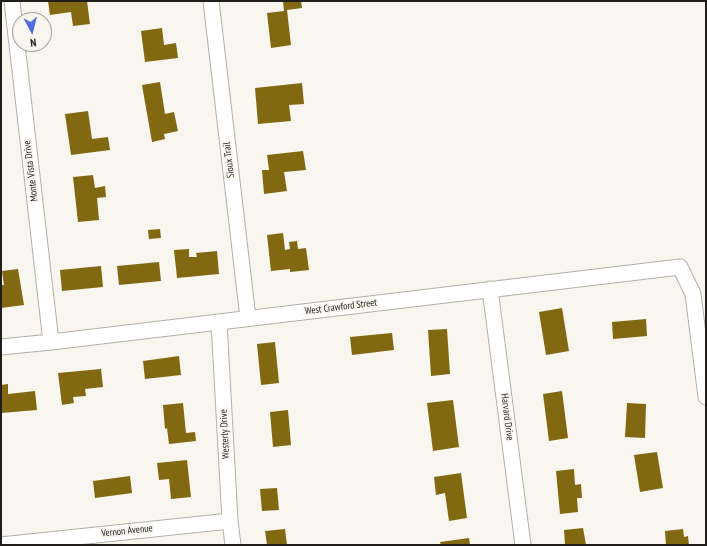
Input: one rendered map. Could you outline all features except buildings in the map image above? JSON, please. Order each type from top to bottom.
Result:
[{"type":"street","name":"Monte Vista Drive","points":[[12,1],[51,342]]},
{"type":"street","name":"Sioux Trail","points":[[211,1],[248,318]]},
{"type":"street","name":"West Crawford Street","points":[[1,347],[680,267],[693,294],[706,397]]},
{"type":"street","name":"Harvard Drive","points":[[490,290],[523,545]]},
{"type":"street","name":"Westerly Drive","points":[[219,322],[230,521],[233,545]]},
{"type":"street","name":"Vernon Avenue","points":[[1,545],[230,521]]}]
